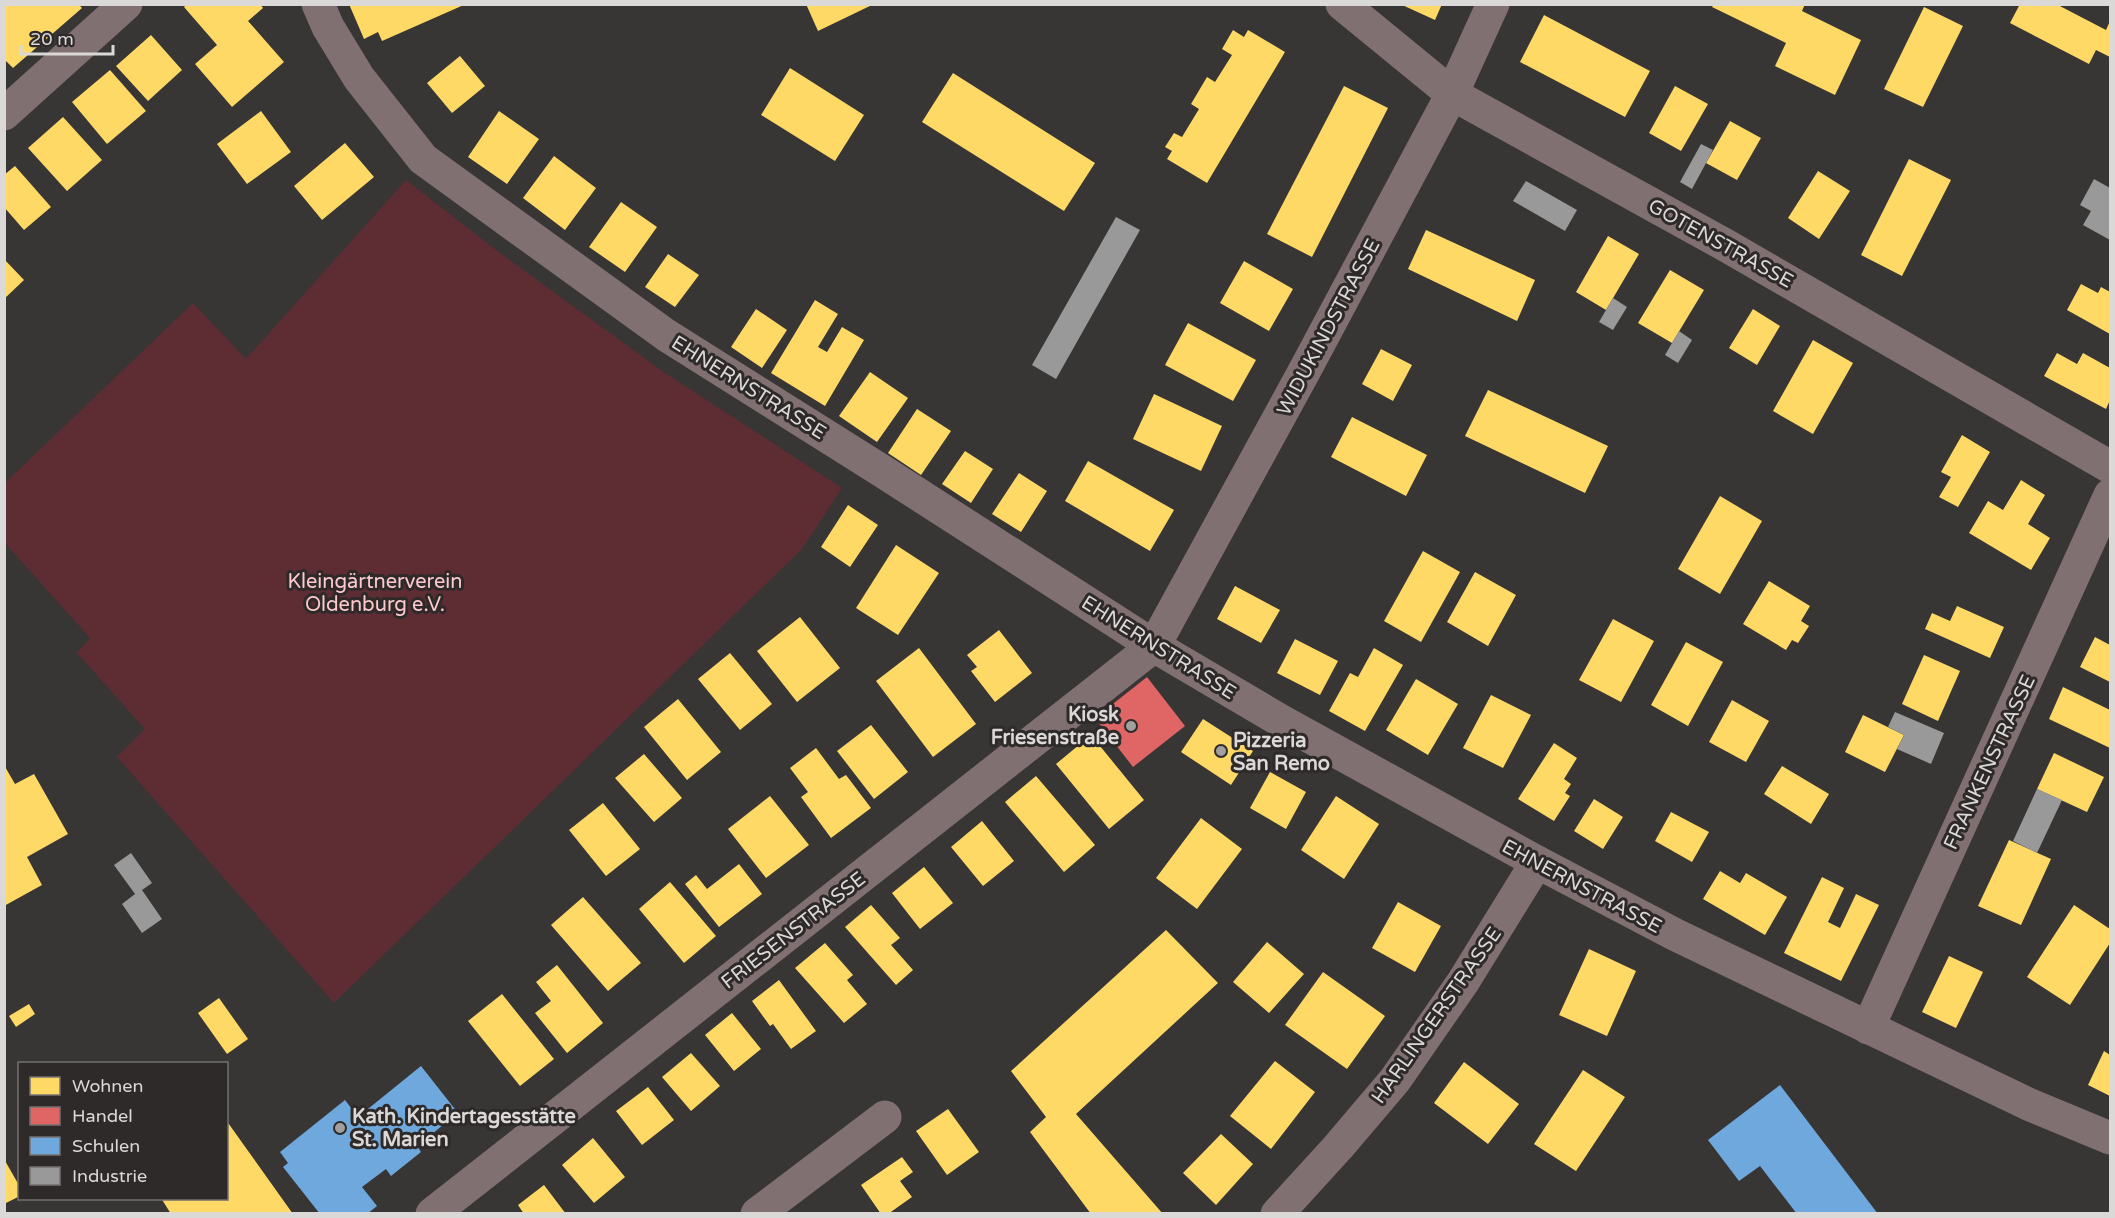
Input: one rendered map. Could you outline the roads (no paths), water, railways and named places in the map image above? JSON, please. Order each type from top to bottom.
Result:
[{"type":"street","points":[[4,114],[126,4]]},
{"type":"street","name":"EHNERNSTRASSE","points":[[318,4],[328,27],[359,78],[423,159],[666,335],[1154,646],[1283,722],[1537,862],[1676,935],[2028,1104],[2110,1138]]},
{"type":"street","name":"GOTENSTRASSE","points":[[1342,4],[1452,94],[1727,246],[2110,467]]},
{"type":"street","name":"WIDUKINDSTRASSE","points":[[1154,646],[1452,94],[1493,4]]},
{"type":"street","name":"FRANKENSTRASSE","points":[[1868,1028],[2110,495]]},
{"type":"street","name":"FRIESENSTRASSE","points":[[432,1214],[1154,646]]},
{"type":"street","name":"HARLINGERSTRASSE","points":[[1277,1214],[1395,1080],[1463,982],[1537,862]]},
{"type":"street","points":[[757,1214],[885,1118]]},
{"type":"place","name":"Kiosk Friesenstraße","points":[[1131,726]]},
{"type":"place","name":"Pizzeria San Remo","points":[[1221,751]]},
{"type":"place","name":"Kath. Kindertagesstätte St. Marien","points":[[340,1128]]},
{"type":"park label","name":"Kleingärtnerverein Oldenburg e.V.","points":[[375,592]]}]
